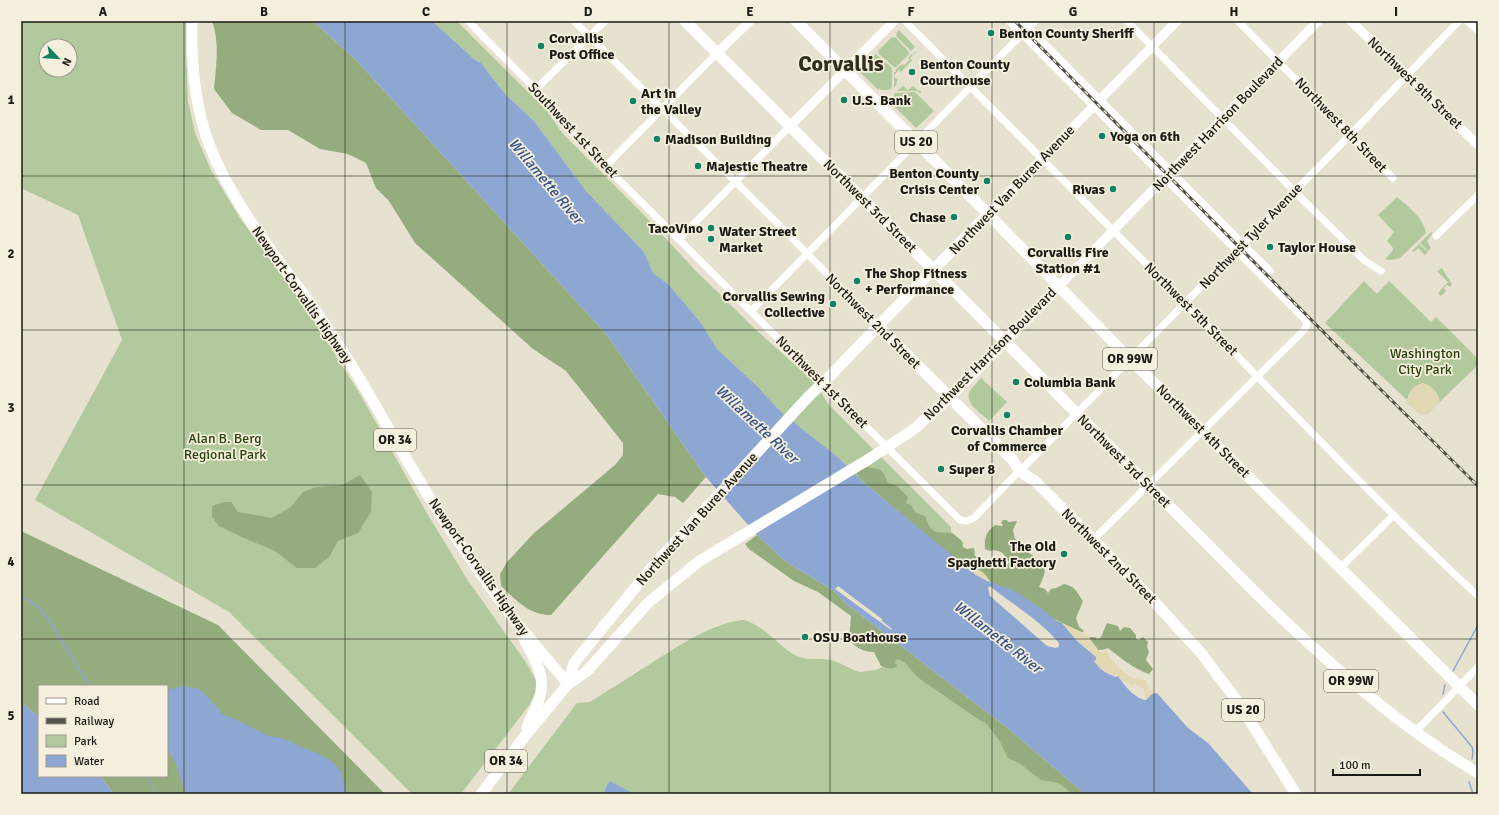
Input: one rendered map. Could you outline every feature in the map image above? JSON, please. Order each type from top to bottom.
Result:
[{"type":"highway","name":"Newport-Corvallis Highway","points":[[192,21],[192,63],[199,110],[209,143],[229,185],[256,229],[311,303],[337,342],[431,500],[513,618],[568,684]]},
{"type":"highway","name":"Northwest 3rd Street","points":[[685,21],[1270,607],[1313,648],[1355,685],[1415,732],[1478,773]]},
{"type":"highway","name":"US 20","points":[[796,21],[845,70]]},
{"type":"highway","name":"Northwest 4th Street","points":[[845,70],[1058,287],[1341,567],[1478,706]]},
{"type":"highway","name":"Northwest Van Buren Avenue","points":[[568,684],[574,663],[652,567],[809,396],[817,377],[852,354],[988,214]]},
{"type":"highway","name":"Northwest Harrison Boulevard","points":[[568,684],[586,672],[648,603],[698,562],[901,439],[950,397],[1058,287]]},
{"type":"highway","name":"Northwest 2nd Street","points":[[878,326],[1012,459],[1015,465],[1022,469],[1027,477],[1035,481],[1183,632],[1238,702],[1296,794]]},
{"type":"highway","name":"OR 34","points":[[513,618],[537,665],[542,680],[541,694],[528,724],[525,736]]},
{"type":"highway","name":"OR 34","points":[[481,794],[525,736],[568,684]]},
{"type":"main road","points":[[717,53],[750,21]]},
{"type":"main road","points":[[790,126],[894,21]]},
{"type":"main road","name":"Northwest Van Buren Avenue","points":[[988,214],[1177,21]]},
{"type":"main road","name":"Northwest Harrison Boulevard","points":[[1058,287],[1318,21]]},
{"type":"main road","name":"Northwest 9th Street","points":[[1351,21],[1476,140]]},
{"type":"street","name":"Southwest 1st Street","points":[[468,21],[536,89],[554,109],[572,133],[679,239]]},
{"type":"street","name":"Northwest 2nd Street","points":[[574,21],[878,326]]},
{"type":"street","points":[[536,89],[605,21]]},
{"type":"street","name":"Northwest 5th Street","points":[[905,21],[1186,303],[1442,564],[1478,596]]},
{"type":"street","points":[[1009,21],[1093,107],[1243,244],[1270,271]]},
{"type":"street","points":[[1022,21],[1101,100],[1237,251],[1305,320],[1307,324],[1305,329],[1093,540]]},
{"type":"street","points":[[750,311],[1035,21]]},
{"type":"street","points":[[1127,21],[1365,261],[1382,271]]},
{"type":"street","name":"Northwest 8th Street","points":[[1238,21],[1393,178]]},
{"type":"street","name":"Northwest Tyler Avenue","points":[[967,522],[974,518],[1186,303],[1459,21]]},
{"type":"street","points":[[1467,21],[1478,31]]},
{"type":"street","points":[[606,166],[717,53]]},
{"type":"street","points":[[679,239],[790,126]]},
{"type":"street","points":[[1436,236],[1478,195]]},
{"type":"street","name":"Northwest 1st Street","points":[[679,239],[957,518],[967,522]]},
{"type":"street","points":[[1341,567],[1394,515]]},
{"type":"street","points":[[1415,732],[1478,667]]},
{"type":"green space","name":"Alan B. Berg Regional Park","points":[[21,21],[187,21],[186,53],[188,101],[195,133],[211,170],[240,218],[307,310],[360,394],[425,510],[467,579],[527,664],[536,680],[536,691],[530,704],[461,794],[412,794],[229,612],[35,500],[122,340],[78,215],[21,188]]},
{"type":"green space","points":[[212,21],[313,21],[357,61],[606,334],[706,477],[683,503],[675,497],[658,494],[551,615],[536,612],[517,601],[501,586],[500,574],[507,562],[534,533],[615,465],[623,455],[623,443],[566,371],[533,349],[415,243],[389,201],[376,188],[366,163],[348,154],[320,149],[288,130],[261,130],[232,113],[214,89],[217,46]]},
{"type":"green space","points":[[432,21],[457,21],[547,111],[563,134],[645,216],[695,270],[754,328],[817,385],[828,404],[951,527],[951,532],[964,543],[954,557],[862,481],[840,459],[781,412],[756,385],[717,349],[701,323],[667,283],[653,273],[644,252],[586,191],[534,121],[506,95],[481,63],[474,59]]},
{"type":"green space","points":[[899,30],[915,47],[911,51],[896,36]]},
{"type":"green space","points":[[892,37],[895,37],[909,52],[909,54],[895,68],[879,54],[878,51]]},
{"type":"green space","points":[[876,54],[892,68],[892,87],[889,90],[881,90],[879,88],[878,90],[859,71]]},
{"type":"green space","points":[[912,54],[913,55],[910,58],[912,60],[901,72],[899,70],[894,75],[894,72],[896,72],[895,70],[910,60],[908,58]]},
{"type":"green space","points":[[894,77],[898,80],[894,88]]},
{"type":"green space","points":[[903,86],[908,90],[913,86],[921,91],[921,94],[917,91],[897,91]]},
{"type":"green space","points":[[915,92],[934,111],[916,128],[895,107],[896,106],[894,104],[894,94]]},
{"type":"green space","points":[[1397,197],[1419,218],[1425,228],[1426,233],[1400,258],[1391,260],[1385,259],[1392,252],[1393,248],[1387,241],[1394,232],[1378,215]]},
{"type":"green space","points":[[1431,232],[1433,233],[1427,241],[1431,248],[1428,251],[1420,243]]},
{"type":"green space","points":[[1419,244],[1428,252],[1425,255],[1418,248],[1414,252],[1412,251]]},
{"type":"green space","points":[[1442,268],[1452,284],[1450,287],[1447,285],[1444,288],[1446,291],[1441,296],[1438,293],[1448,282],[1437,271]]},
{"type":"green space","name":"Washington City Park","points":[[1364,281],[1377,294],[1389,281],[1431,322],[1436,317],[1478,359],[1478,365],[1426,415],[1421,415],[1325,323]]},
{"type":"green space","points":[[981,378],[1007,402],[989,421],[974,408],[969,399],[970,391]]},
{"type":"green space","points":[[868,467],[879,469],[884,474],[888,483],[897,486],[908,497],[906,503],[911,505],[916,513],[925,516],[931,529],[937,532],[952,533],[961,540],[963,547],[967,549],[974,548],[975,556],[993,565],[1004,567],[1009,563],[1001,552],[985,549],[985,538],[995,525],[1003,525],[1001,523],[1003,520],[1009,522],[1017,521],[1013,530],[1015,539],[1021,541],[1025,550],[1043,563],[1045,569],[1039,587],[1045,589],[1048,593],[1051,589],[1064,584],[1075,590],[1083,601],[1076,618],[1079,627],[1084,631],[1081,633],[1073,631],[1066,625],[992,587],[990,581],[979,573],[974,566],[954,559],[858,477],[857,472],[861,468]]},
{"type":"green space","points":[[360,475],[372,492],[371,512],[358,533],[338,541],[329,557],[315,568],[297,568],[275,551],[219,526],[212,517],[212,506],[224,502],[231,502],[238,512],[272,518],[291,507],[303,492],[316,487],[342,485]]},
{"type":"green space","points":[[21,531],[218,625],[385,794],[114,794],[101,777],[168,777],[168,685],[38,685],[38,716],[21,702]]},
{"type":"green space","points":[[757,535],[785,561],[834,591],[845,603],[1005,726],[1085,794],[1073,794],[1058,783],[1041,780],[1019,763],[1008,758],[999,740],[986,723],[920,679],[903,661],[897,659],[895,662],[897,666],[891,668],[881,666],[874,652],[860,649],[854,645],[849,640],[851,616],[818,592],[794,581],[749,549],[745,544]]},
{"type":"green space","points":[[744,620],[765,631],[795,655],[809,659],[831,660],[860,672],[875,670],[885,666],[900,645],[1085,794],[508,794],[577,703],[590,702],[671,650],[707,631],[732,622]]},
{"type":"green space","points":[[1107,623],[1118,626],[1120,631],[1124,627],[1130,628],[1136,635],[1136,639],[1139,640],[1143,637],[1148,642],[1147,647],[1149,652],[1146,660],[1153,669],[1149,674],[1133,666],[1108,648],[1097,650],[1089,637],[1095,637],[1098,639],[1101,637]]},
{"type":"sand","points":[[1423,383],[1434,390],[1440,401],[1426,415],[1421,415],[1407,402],[1409,395],[1416,385]]},
{"type":"sand","points":[[966,567],[980,571],[986,575],[990,582],[976,575]]},
{"type":"sand","points":[[1062,623],[1086,634],[1100,652],[1103,652],[1105,649],[1117,666],[1127,675],[1139,680],[1146,680],[1150,690],[1154,693],[1146,700],[1143,688],[1134,684],[1131,686],[1129,683],[1121,680],[1118,676],[1116,677],[1106,672],[1097,665],[1088,649],[1077,641]]},
{"type":"water","name":"Willamette River","points":[[313,21],[432,21],[474,59],[481,63],[506,95],[534,121],[586,191],[644,252],[653,273],[667,283],[701,323],[717,349],[756,385],[781,412],[840,459],[862,481],[976,575],[987,581],[1013,590],[1062,623],[1077,641],[1096,657],[1096,660],[1094,661],[1098,666],[1109,674],[1116,677],[1118,676],[1138,697],[1146,700],[1152,694],[1157,693],[1188,728],[1208,743],[1253,794],[1085,794],[1005,726],[845,603],[834,591],[785,561],[757,535],[706,477],[606,334],[357,61]],"holes":[[[990,586],[1043,626],[1059,643],[1059,646],[1056,648],[1047,646],[990,596],[988,588]]]},
{"type":"water","points":[[183,686],[199,689],[211,700],[223,715],[237,720],[269,736],[282,738],[325,757],[333,762],[341,772],[347,794],[186,794],[175,762],[168,751],[168,690]]},
{"type":"water","points":[[21,702],[38,716],[38,777],[101,777],[114,794],[21,794]]},
{"type":"water","points":[[610,781],[634,794],[604,794]]},
{"type":"pier","points":[[838,586],[882,619],[882,621],[892,629],[891,630],[835,589]]},
{"type":"waterway","points":[[21,597],[37,605],[53,626],[88,685]]},
{"type":"waterway","points":[[1453,671],[1478,625]]},
{"type":"waterway","points":[[1443,694],[1445,685]]},
{"type":"waterway","points":[[1443,712],[1472,747],[1472,759]]},
{"type":"waterway","points":[[148,777],[156,794]]},
{"type":"waterway","points":[[1469,782],[1473,794]]},
{"type":"railway","points":[[1015,21],[1478,486]]},
{"type":"place","name":"Benton County Sheriff","points":[[991,33]]},
{"type":"place","name":"Corvallis Post Office","points":[[541,46]]},
{"type":"place","name":"Benton County Courthouse","points":[[912,72]]},
{"type":"place","name":"U.S. Bank","points":[[844,100]]},
{"type":"place","name":"Art in the Valley","points":[[633,101]]},
{"type":"place","name":"Yoga on 6th","points":[[1102,136]]},
{"type":"place","name":"Madison Building","points":[[657,139]]},
{"type":"place","name":"Majestic Theatre","points":[[698,166]]},
{"type":"place","name":"Benton County Crisis Center","points":[[987,181]]},
{"type":"place","name":"Rivas","points":[[1113,189]]},
{"type":"place","name":"Chase","points":[[954,217]]},
{"type":"place","name":"TacoVino","points":[[711,228]]},
{"type":"place","name":"Corvallis Fire Station #1","points":[[1068,237]]},
{"type":"place","name":"Water Street Market","points":[[711,239]]},
{"type":"place","name":"Taylor House","points":[[1270,247]]},
{"type":"place","name":"The Shop Fitness + Performance","points":[[857,281]]},
{"type":"place","name":"Corvallis Sewing Collective","points":[[833,304]]},
{"type":"place","name":"Columbia Bank","points":[[1016,382]]},
{"type":"place","name":"Corvallis Chamber of Commerce","points":[[1007,415]]},
{"type":"place","name":"Super 8","points":[[941,469]]},
{"type":"place","name":"The Old Spaghetti Factory","points":[[1064,554]]},
{"type":"place","name":"OSU Boathouse","points":[[805,637]]},
{"type":"district","name":"Corvallis","points":[[841,63]]}]
